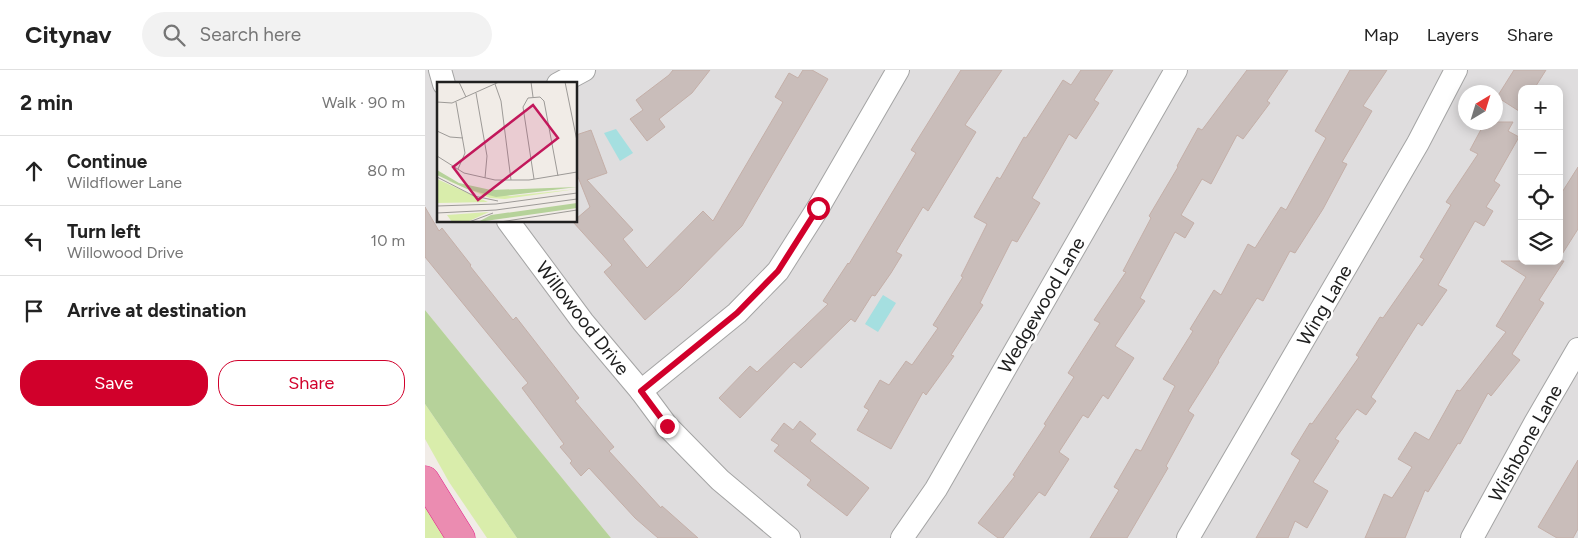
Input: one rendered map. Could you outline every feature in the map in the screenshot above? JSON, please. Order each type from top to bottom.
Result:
[{"type":"highway","points":[[425,480],[461,538]]},
{"type":"street","points":[[439,70],[443,82]]},
{"type":"street","points":[[562,82],[584,70]]},
{"type":"street","points":[[641,391],[737,313],[778,271],[818,208],[898,70]]},
{"type":"street","name":"Wedgewood Lane","points":[[902,538],[935,489],[1175,70]]},
{"type":"street","name":"Wing Lane","points":[[1188,538],[1417,143],[1456,70]]},
{"type":"street","name":"Willowood Drive","points":[[509,222],[583,322],[641,391],[667,426],[720,480],[789,538]]},
{"type":"street","name":"Wishbone Lane","points":[[1472,538],[1578,349]]},
{"type":"shaded area","points":[[425,70],[1578,70],[1578,538],[611,538],[425,310]]},
{"type":"green space","points":[[425,310],[611,538],[517,538],[425,404]]},
{"type":"green space","points":[[425,404],[517,538],[487,538],[449,482],[425,439]]},
{"type":"green space","points":[[425,497],[450,538],[425,538]]},
{"type":"water","points":[[616,129],[633,153],[620,161],[604,133]]},
{"type":"water","points":[[883,295],[896,303],[878,332],[865,324]]},
{"type":"building","points":[[673,70],[710,70],[692,93],[659,119],[665,127],[647,141],[630,119],[643,110],[636,100]]},
{"type":"building","points":[[803,70],[812,70],[828,79],[742,226],[680,289],[645,320],[604,272],[612,265],[573,222],[577,222],[577,218],[590,207],[577,174],[577,135],[591,130],[607,173],[587,180],[633,230],[623,239],[647,268],[703,211],[713,221],[783,102],[775,97],[789,73],[798,78]]},
{"type":"building","points":[[961,70],[1002,70],[965,125],[976,132],[928,211],[923,207],[896,252],[902,255],[891,273],[875,296],[872,295],[855,322],[851,319],[801,368],[794,362],[740,418],[719,398],[750,366],[757,372],[828,304],[823,301],[849,264],[916,153],[911,150]]},
{"type":"building","points":[[1081,70],[1113,70],[1094,100],[1099,103],[1076,139],[1069,134],[1032,198],[1040,203],[1017,242],[1012,240],[980,303],[983,305],[951,355],[954,356],[926,395],[923,392],[891,449],[857,430],[869,410],[864,407],[880,380],[889,385],[906,361],[912,365],[938,328],[933,325],[963,277],[961,276],[987,224],[974,217],[997,177],[1000,179],[1024,137],[1026,138],[1063,80],[1071,85]]},
{"type":"building","points":[[1247,70],[1288,70],[1267,101],[1270,103],[1243,139],[1237,135],[1211,184],[1202,179],[1181,215],[1194,223],[1185,238],[1175,232],[1140,298],[1145,301],[1115,346],[1134,358],[1108,399],[1103,395],[1088,418],[1083,415],[1059,452],[1069,459],[1045,496],[1039,492],[1003,538],[998,538],[978,523],[1015,476],[1013,475],[1046,425],[1044,424],[1074,377],[1068,373],[1100,323],[1094,320],[1126,272],[1123,271],[1151,218],[1149,216],[1198,128],[1202,130]]},
{"type":"building","points":[[1350,70],[1387,70],[1363,106],[1372,111],[1342,162],[1347,164],[1323,209],[1295,253],[1290,251],[1263,301],[1257,298],[1188,411],[1194,415],[1166,466],[1168,468],[1127,538],[1090,538],[1119,490],[1114,487],[1136,449],[1141,451],[1175,386],[1163,379],[1193,331],[1190,329],[1214,290],[1221,295],[1248,244],[1255,248],[1281,207],[1286,210],[1326,138],[1315,131]]},
{"type":"building","points":[[1514,70],[1546,70],[1537,85],[1518,85],[1518,110],[1503,101],[1503,87]]},
{"type":"building","points":[[1503,122],[1513,122],[1508,131],[1518,136],[1518,139],[1494,181],[1500,185],[1486,207],[1493,211],[1484,226],[1475,221],[1438,285],[1447,290],[1422,326],[1418,323],[1371,397],[1376,401],[1366,415],[1357,409],[1335,439],[1339,441],[1313,482],[1328,491],[1307,528],[1295,521],[1288,538],[1256,538],[1300,460],[1291,454],[1310,423],[1312,424],[1359,357],[1356,355],[1380,317],[1383,318],[1424,259],[1420,257],[1451,205],[1446,202],[1478,154],[1470,150],[1481,130],[1503,130]]},
{"type":"building","points":[[1578,167],[1578,229],[1563,253],[1563,220],[1563,191]]},
{"type":"building","points":[[425,207],[439,231],[442,228],[513,320],[516,317],[579,398],[575,401],[614,447],[609,451],[661,508],[662,506],[698,538],[658,538],[635,518],[589,468],[581,476],[570,463],[572,461],[560,447],[564,444],[522,388],[528,383],[425,257]]},
{"type":"building","points":[[1501,261],[1518,261],[1518,265],[1561,265],[1539,300],[1544,303],[1512,354],[1520,360],[1491,396],[1488,393],[1460,444],[1458,443],[1428,492],[1425,490],[1405,538],[1365,538],[1384,494],[1392,498],[1412,467],[1398,459],[1415,432],[1429,440],[1457,390],[1460,391],[1506,332],[1496,326],[1526,277]]},
{"type":"building","points":[[800,421],[816,434],[810,441],[869,488],[847,516],[807,485],[811,480],[774,451],[779,445],[771,440],[784,423],[793,430]]},
{"type":"building","points":[[1578,460],[1578,529],[1573,538],[1557,538],[1538,527]]},
{"type":"route","points":[[667,426],[641,391],[737,313],[778,271],[818,208]]}]
